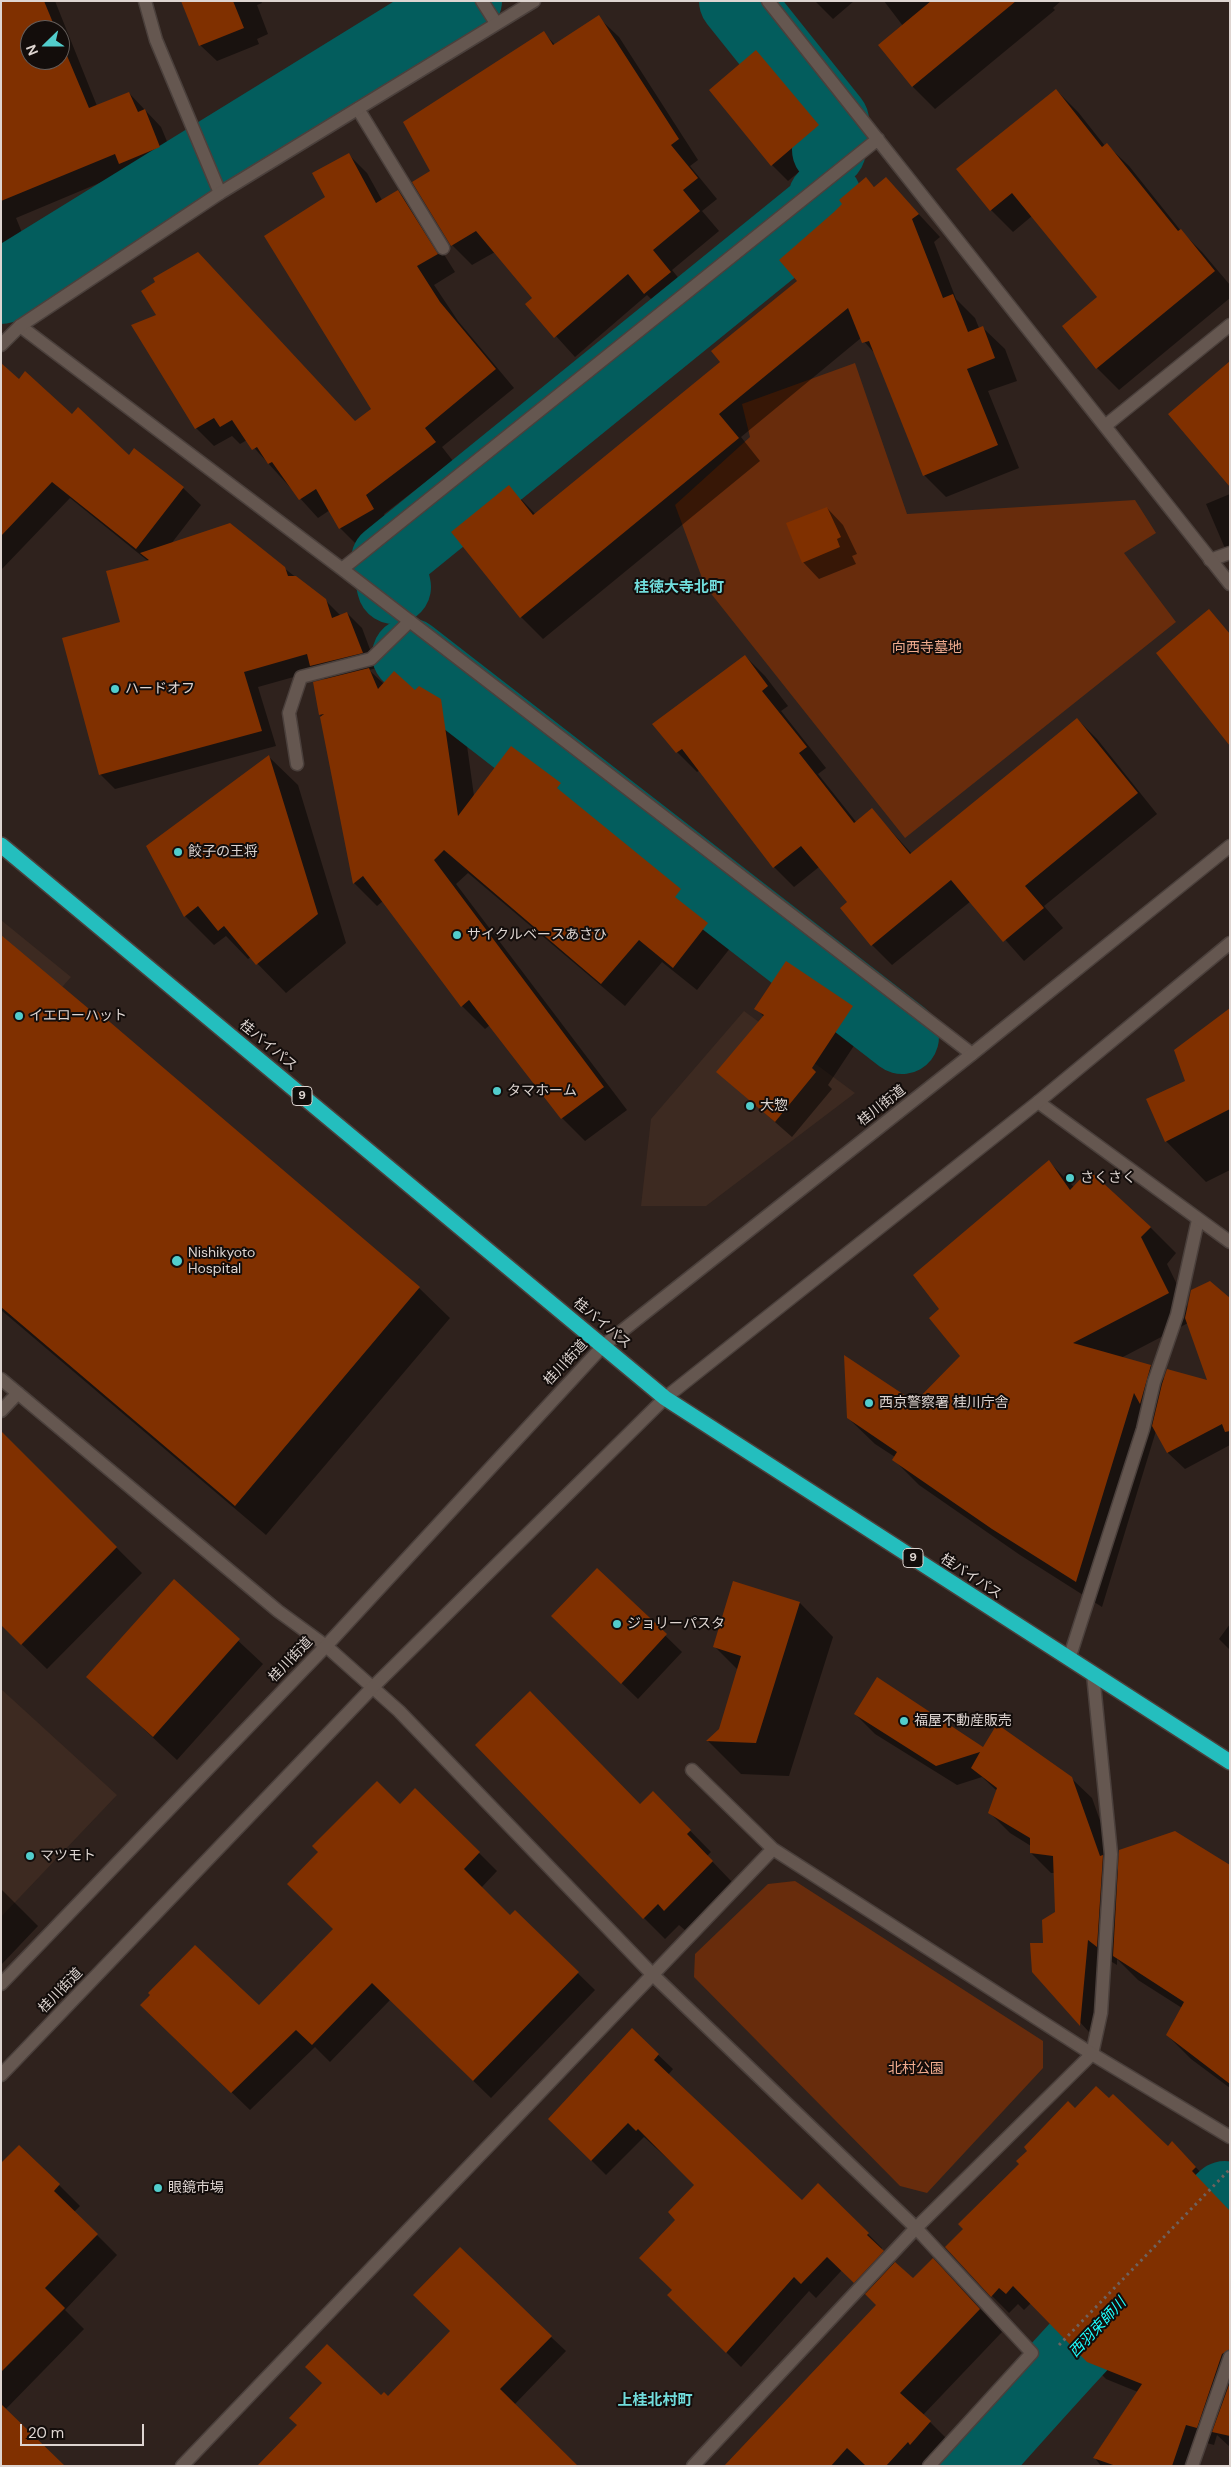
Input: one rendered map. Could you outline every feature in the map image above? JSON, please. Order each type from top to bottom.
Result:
[{"type":"highway","name":"桂バイパス","points":[[1,845],[665,1398],[1230,1762]]},
{"type":"street","points":[[145,1],[156,40],[220,193]]},
{"type":"street","points":[[1,345],[20,326],[220,193],[534,1]]},
{"type":"street","points":[[768,1],[1230,584]]},
{"type":"street","points":[[483,3],[496,23]]},
{"type":"street","points":[[358,109],[443,248]]},
{"type":"street","points":[[342,569],[878,139]]},
{"type":"street","points":[[1105,426],[1230,325]]},
{"type":"street","points":[[20,326],[410,620],[972,1054]]},
{"type":"street","points":[[1210,560],[1230,553]]},
{"type":"street","points":[[297,764],[289,713],[301,677],[371,659],[410,620]]},
{"type":"street","name":"桂川街道","points":[[1,1984],[326,1646],[603,1346],[972,1054],[1230,846]]},
{"type":"street","name":"桂川街道","points":[[1,2074],[372,1688],[665,1398],[1038,1102],[1230,943]]},
{"type":"street","points":[[1038,1102],[1230,1242]]},
{"type":"street","points":[[1069,1659],[1143,1429],[1154,1382],[1177,1315],[1198,1220]]},
{"type":"street","points":[[1,1379],[278,1611],[326,1646],[399,1711],[652,1974],[916,2228],[1032,2353],[929,2466]]},
{"type":"street","points":[[1,1411],[18,1394]]},
{"type":"street","points":[[693,2466],[916,2228],[1092,2054],[1101,2013],[1111,1854],[1093,1674]]},
{"type":"street","points":[[692,1770],[773,1849],[1092,2054],[1230,2137]]},
{"type":"street","points":[[182,2466],[773,1849]]},
{"type":"street","points":[[1192,2466],[1230,2356]]},
{"type":"path","points":[[1032,2353],[1061,2344],[1230,2169]]},
{"type":"shaded area","name":"イエローハット","points":[[1,920],[71,977],[1,1056]]},
{"type":"shaded area","name":"大惣","points":[[744,1011],[855,1093],[706,1206],[641,1206],[651,1119]]},
{"type":"shaded area","name":"マツモト","points":[[1,1689],[117,1795],[1,1917]]},
{"type":"green space","name":"向西寺墓地","points":[[855,363],[907,514],[1135,500],[1156,533],[1124,553],[1176,622],[905,838],[705,586],[675,505],[750,437],[742,404]]},
{"type":"green space","name":"北村公園","points":[[795,1881],[1043,2041],[1043,2068],[927,2193],[900,2186],[694,1977],[695,1954],[768,1884]]},
{"type":"building","points":[[1,1],[44,1],[52,20],[20,20],[20,70],[70,70],[70,63],[89,108],[129,92],[138,112],[145,109],[160,147],[119,164],[115,154],[1,201]]},
{"type":"building","points":[[181,1],[233,1],[244,28],[199,46]]},
{"type":"building","points":[[931,1],[1016,1],[912,87],[878,45]]},
{"type":"building","points":[[599,15],[679,139],[671,145],[698,178],[683,190],[700,211],[653,250],[671,272],[644,294],[628,274],[554,338],[525,304],[532,298],[476,231],[451,246],[412,182],[430,171],[403,122],[544,31],[553,45]]},
{"type":"building","points":[[756,50],[819,125],[771,166],[709,90]]},
{"type":"building","points":[[1056,89],[1102,147],[1107,143],[1178,231],[1181,229],[1215,271],[1096,369],[1062,326],[1097,297],[1012,193],[990,211],[956,169]]},
{"type":"building","points":[[349,153],[376,203],[398,190],[438,254],[417,266],[440,302],[496,369],[425,428],[436,442],[366,495],[374,509],[339,529],[316,489],[299,500],[272,462],[268,464],[257,447],[252,450],[232,420],[220,427],[214,418],[195,429],[131,325],[156,315],[141,291],[155,282],[153,278],[198,252],[355,421],[371,409],[264,236],[325,197],[312,173]]},
{"type":"building","points":[[866,177],[874,187],[886,177],[919,214],[912,219],[943,298],[953,294],[968,332],[983,326],[995,358],[967,369],[998,445],[923,476],[869,341],[862,343],[848,308],[719,414],[739,438],[520,618],[451,532],[509,485],[533,515],[720,362],[711,351],[797,281],[779,260],[834,212],[842,204],[839,200]]},
{"type":"building","points":[[1230,361],[1230,487],[1168,414]]},
{"type":"building","points":[[1,363],[19,379],[25,371],[72,414],[78,407],[129,455],[134,448],[184,487],[136,549],[52,482],[1,536]]},
{"type":"building","points":[[827,507],[841,537],[837,539],[840,547],[802,563],[786,523]]},
{"type":"building","points":[[230,523],[285,567],[288,576],[296,576],[326,599],[332,618],[347,612],[363,653],[310,666],[307,654],[244,672],[262,731],[99,775],[62,638],[120,622],[106,571],[149,560],[140,553]]},
{"type":"building","points":[[1209,609],[1230,634],[1230,746],[1156,653]]},
{"type":"building","points":[[745,655],[768,686],[762,691],[807,747],[799,753],[854,823],[872,808],[910,854],[1077,718],[1138,793],[1025,886],[1044,908],[1003,942],[951,880],[871,946],[840,908],[847,902],[801,846],[773,868],[682,749],[676,753],[652,724]]},
{"type":"building","points":[[369,668],[378,689],[394,671],[415,690],[419,686],[441,699],[458,816],[511,746],[561,783],[557,788],[681,889],[675,897],[708,923],[673,968],[639,940],[601,984],[444,850],[434,860],[604,1087],[561,1119],[469,1000],[461,1007],[363,876],[353,884],[320,717],[324,714],[319,715],[313,682]]},
{"type":"building","points":[[269,755],[318,914],[256,965],[224,926],[218,931],[198,906],[184,917],[146,846]]},
{"type":"building","points":[[1,935],[95,1014],[97,1011],[420,1287],[235,1506],[1,1307]]},
{"type":"building","points":[[786,961],[853,1006],[812,1068],[816,1072],[775,1122],[716,1072],[764,1015],[754,1009]]},
{"type":"building","points":[[1230,1008],[1230,1109],[1165,1142],[1146,1099],[1185,1081],[1174,1050]]},
{"type":"building","points":[[1049,1160],[1070,1190],[1089,1170],[1151,1227],[1141,1237],[1169,1293],[1073,1343],[1151,1365],[1140,1404],[1134,1393],[1076,1582],[992,1529],[892,1460],[897,1452],[847,1418],[844,1355],[915,1402],[960,1356],[929,1318],[939,1309],[913,1275]]},
{"type":"building","points":[[1210,1281],[1230,1298],[1230,1431],[1225,1432],[1222,1424],[1167,1453],[1152,1426],[1162,1384],[1167,1369],[1207,1380],[1185,1318],[1191,1290]]},
{"type":"building","points":[[1,1431],[117,1547],[21,1645],[1,1625]]},
{"type":"building","points":[[597,1568],[667,1634],[621,1684],[551,1616]]},
{"type":"building","points":[[174,1579],[240,1639],[153,1737],[86,1677]]},
{"type":"building","points":[[733,1581],[800,1602],[756,1743],[706,1741],[719,1729],[741,1656],[713,1647]]},
{"type":"building","points":[[877,1677],[983,1747],[997,1724],[1072,1777],[1100,1856],[1103,1855],[1097,1947],[1088,1940],[1080,2026],[1032,1972],[1030,1943],[1043,1943],[1042,1920],[1055,1912],[1053,1856],[1030,1853],[1030,1838],[988,1813],[997,1788],[971,1768],[980,1752],[936,1766],[854,1714]]},
{"type":"building","points":[[530,1691],[640,1804],[653,1791],[691,1830],[687,1834],[713,1861],[664,1911],[658,1904],[643,1919],[475,1745]]},
{"type":"building","points":[[377,1781],[400,1804],[415,1788],[480,1852],[464,1869],[510,1915],[515,1910],[579,1972],[473,2081],[372,1983],[312,2045],[296,2030],[231,2093],[140,2005],[150,1995],[148,1993],[195,1945],[259,2005],[333,1929],[287,1884],[318,1852],[312,1846]]},
{"type":"building","points":[[1175,1831],[1230,1865],[1230,2084],[1166,2035],[1184,2002],[1113,1956],[1119,1850]]},
{"type":"building","points":[[632,2028],[659,2054],[654,2060],[802,2200],[818,2183],[869,2233],[867,2235],[884,2251],[854,2283],[827,2257],[801,2284],[794,2277],[726,2353],[667,2295],[672,2290],[639,2258],[675,2220],[668,2212],[694,2185],[638,2129],[636,2131],[628,2123],[591,2161],[548,2119]]},
{"type":"building","points":[[1096,2086],[1109,2098],[1113,2094],[1168,2146],[1172,2141],[1196,2167],[1192,2171],[1230,2211],[1230,2349],[1222,2354],[1197,2428],[1186,2425],[1172,2466],[1116,2466],[1093,2458],[1142,2384],[1087,2362],[1013,2286],[1006,2294],[999,2288],[991,2297],[945,2247],[963,2229],[958,2224],[1019,2164],[1016,2161],[1027,2151],[1024,2147],[1068,2101],[1075,2108]]},
{"type":"building","points":[[19,2145],[60,2184],[54,2191],[98,2234],[45,2288],[65,2308],[1,2372],[1,2163]]},
{"type":"building","points":[[460,2247],[552,2336],[500,2389],[578,2466],[257,2466],[297,2425],[289,2418],[322,2383],[305,2367],[327,2344],[381,2395],[384,2392],[388,2396],[450,2331],[413,2295]]},
{"type":"building","points":[[933,2258],[980,2309],[900,2393],[931,2421],[910,2445],[908,2442],[886,2466],[866,2466],[847,2448],[831,2466],[724,2466],[876,2305],[865,2294],[895,2262],[913,2278]]},
{"type":"building","points":[[1230,2382],[1230,2436],[1212,2432]]},
{"type":"building","points":[[1,2404],[65,2466],[1,2466]]},
{"type":"waterway","points":[[1,287],[465,1]]},
{"type":"waterway","points":[[736,1],[832,121],[829,150]]},
{"type":"waterway","points":[[394,587],[388,560],[823,207],[825,198]]},
{"type":"waterway","points":[[409,655],[902,1037]]},
{"type":"waterway","name":"西羽束師川","points":[[1225,2198],[1230,2193]]},
{"type":"waterway","name":"西羽束師川","points":[[971,2466],[1159,2262],[1225,2198],[1230,2199]]},
{"type":"place","name":"ハードオフ","points":[[115,689]]},
{"type":"place","name":"餃子の王将","points":[[178,852]]},
{"type":"place","name":"サイクルベースあさひ","points":[[457,935]]},
{"type":"place","name":"イエローハット","points":[[19,1016]]},
{"type":"place","name":"タマホーム","points":[[497,1091]]},
{"type":"place","name":"大惣","points":[[750,1106]]},
{"type":"place","name":"さくさく","points":[[1070,1178]]},
{"type":"place","name":"Nishikyoto Hospital","points":[[177,1261]]},
{"type":"place","name":"西京警察署 桂川庁舎","points":[[869,1403]]},
{"type":"place","name":"ジョリーパスタ","points":[[617,1624]]},
{"type":"place","name":"福屋不動産販売","points":[[904,1721]]},
{"type":"place","name":"マツモト","points":[[30,1856]]},
{"type":"place","name":"眼鏡市場","points":[[158,2188]]},
{"type":"district","name":"桂徳大寺北町","points":[[679,588]]},
{"type":"district","name":"上桂北村町","points":[[655,2401]]}]
